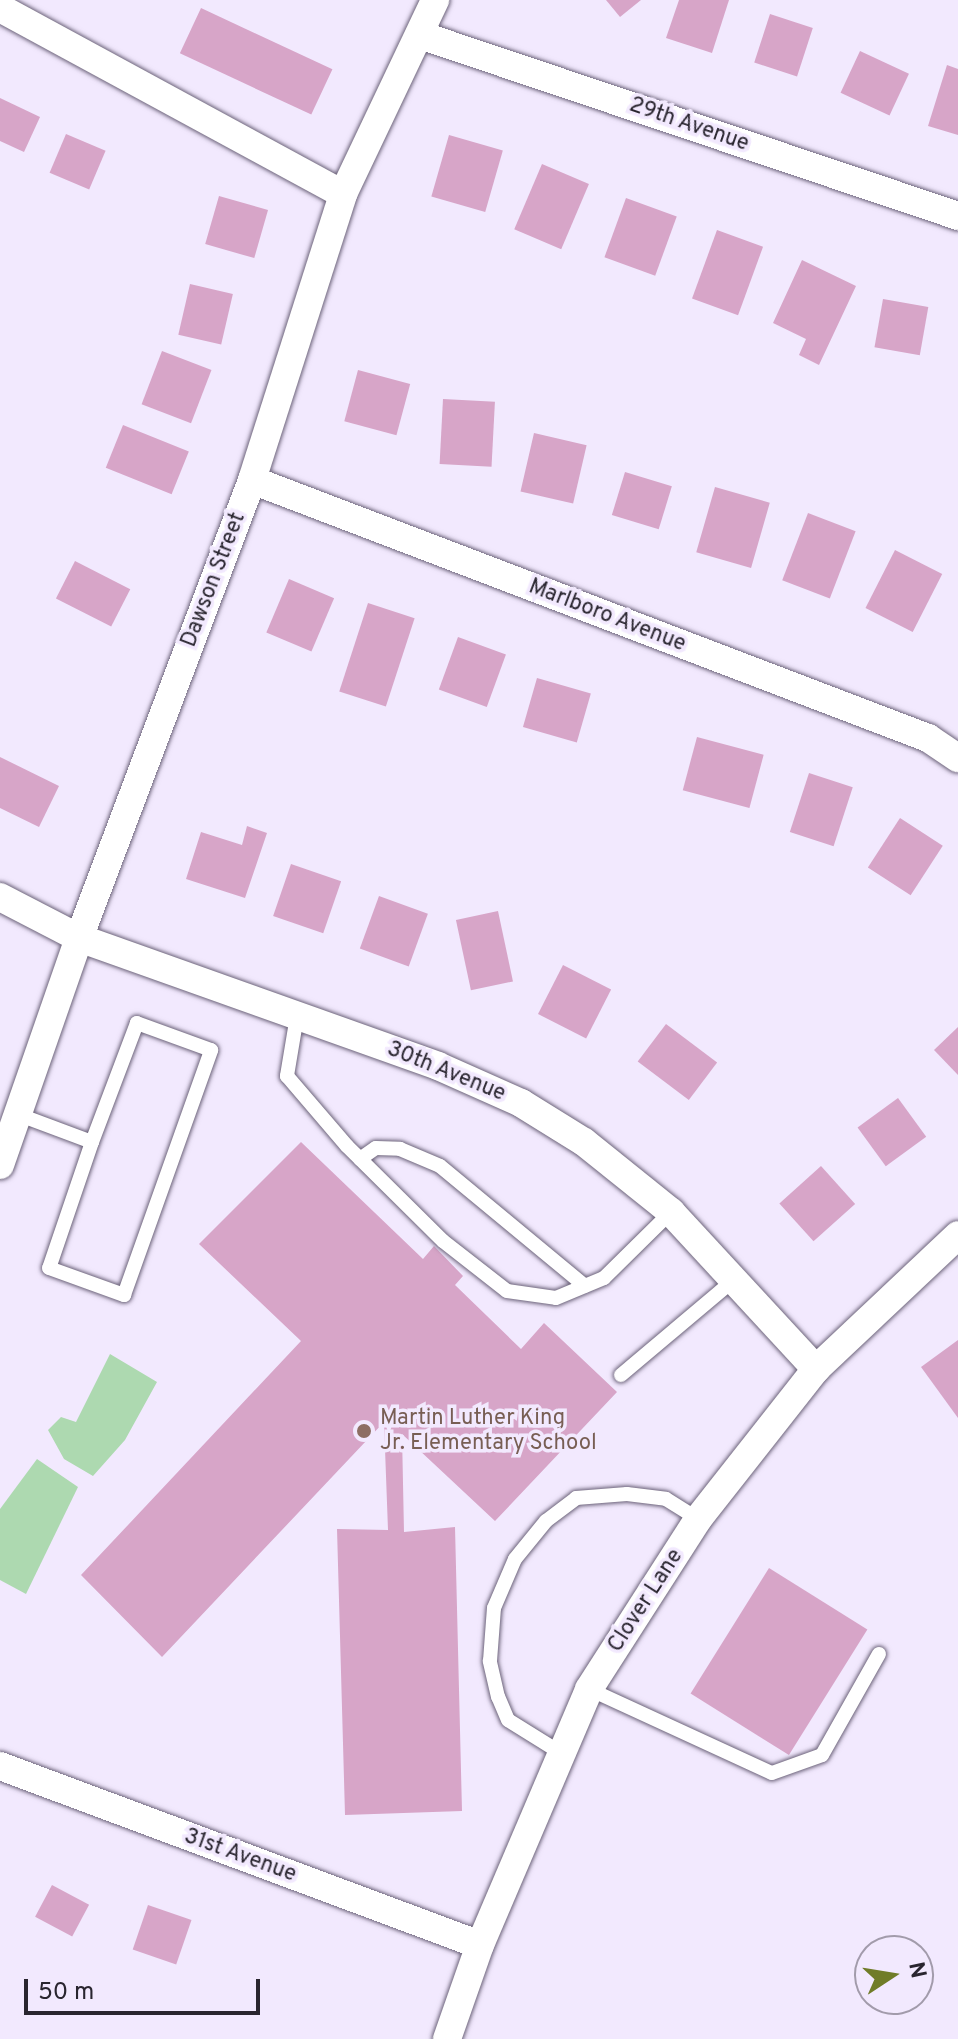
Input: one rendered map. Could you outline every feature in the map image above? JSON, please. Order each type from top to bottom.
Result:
[{"type":"street","name":"Dawson Street","points":[[0,1165],[79,938],[252,480],[343,194],[435,0]]},
{"type":"street","points":[[0,8],[343,194]]},
{"type":"street","name":"29th Avenue","points":[[420,35],[958,216]]},
{"type":"street","name":"Marlboro Avenue","points":[[252,480],[928,738],[958,758]]},
{"type":"street","name":"30th Avenue","points":[[0,897],[79,938],[438,1066],[521,1103],[584,1142],[671,1212],[816,1369]]},
{"type":"street","name":"Clover Lane","points":[[447,2039],[480,1945],[589,1689],[698,1519],[816,1369],[958,1235]]},
{"type":"street","name":"31st Avenue","points":[[0,1766],[480,1945]]},
{"type":"lane","points":[[297,1016],[287,1076],[360,1159],[455,1252],[507,1291],[556,1298],[604,1278],[671,1212]]},
{"type":"lane","points":[[137,1023],[211,1050],[124,1295],[49,1268],[92,1142],[137,1023]]},
{"type":"lane","points":[[17,1114],[92,1142]]},
{"type":"lane","points":[[360,1159],[376,1148],[400,1149],[440,1166],[585,1286]]},
{"type":"lane","points":[[621,1375],[734,1280]]},
{"type":"lane","points":[[561,1753],[508,1720],[498,1697],[490,1661],[494,1608],[515,1559],[546,1521],[576,1498],[627,1494],[666,1499],[698,1519]]},
{"type":"lane","points":[[589,1689],[772,1773],[822,1755],[879,1654]]},
{"type":"green space","points":[[110,1354],[157,1382],[125,1440],[93,1476],[64,1459],[48,1430],[61,1417],[76,1422]]},
{"type":"green space","points":[[37,1459],[78,1487],[26,1594],[0,1580],[0,1509]]},
{"type":"building","points":[[606,0],[641,0],[620,17]]},
{"type":"building","points":[[679,0],[729,0],[712,53],[666,38]]},
{"type":"building","points":[[201,8],[332,69],[311,115],[180,53]]},
{"type":"building","points":[[770,14],[813,28],[797,76],[754,63]]},
{"type":"building","points":[[860,51],[909,74],[890,116],[841,93]]},
{"type":"building","points":[[947,65],[958,69],[958,135],[928,126]]},
{"type":"building","points":[[0,98],[40,117],[24,152],[0,141]]},
{"type":"building","points":[[66,134],[106,151],[89,189],[50,173]]},
{"type":"building","points":[[449,135],[503,150],[485,212],[431,197]]},
{"type":"building","points":[[542,164],[589,184],[561,249],[514,229]]},
{"type":"building","points":[[219,196],[268,210],[254,258],[205,244]]},
{"type":"building","points":[[626,198],[677,216],[655,276],[604,257]]},
{"type":"building","points":[[717,230],[763,247],[738,315],[692,299]]},
{"type":"building","points":[[802,260],[856,286],[819,365],[799,355],[806,339],[773,323]]},
{"type":"building","points":[[190,284],[233,294],[221,345],[178,335]]},
{"type":"building","points":[[883,299],[928,307],[920,355],[874,347]]},
{"type":"building","points":[[162,351],[211,370],[191,423],[142,404]]},
{"type":"building","points":[[358,370],[410,384],[396,435],[344,421]]},
{"type":"building","points":[[443,399],[495,402],[492,467],[440,464]]},
{"type":"building","points":[[123,425],[189,452],[172,494],[106,468]]},
{"type":"building","points":[[534,433],[587,445],[573,504],[521,491]]},
{"type":"building","points":[[625,472],[672,486],[659,529],[612,515]]},
{"type":"building","points":[[715,487],[770,503],[751,568],[696,552]]},
{"type":"building","points":[[808,513],[856,531],[830,598],[782,580]]},
{"type":"building","points":[[895,550],[942,574],[913,632],[865,608]]},
{"type":"building","points":[[75,561],[130,589],[111,627],[56,598]]},
{"type":"building","points":[[289,579],[334,598],[311,652],[266,632]]},
{"type":"building","points":[[368,603],[415,618],[386,707],[339,691]]},
{"type":"building","points":[[458,637],[506,654],[487,707],[439,690]]},
{"type":"building","points":[[537,678],[591,693],[577,742],[523,727]]},
{"type":"building","points":[[697,737],[764,755],[749,808],[683,790]]},
{"type":"building","points":[[0,757],[59,786],[39,827],[0,808]]},
{"type":"building","points":[[809,773],[853,787],[834,846],[790,832]]},
{"type":"building","points":[[900,818],[943,846],[911,895],[868,867]]},
{"type":"building","points":[[247,826],[267,833],[245,898],[186,879],[201,832],[242,845]]},
{"type":"building","points":[[291,864],[341,881],[323,933],[273,916]]},
{"type":"building","points":[[379,896],[428,914],[409,966],[360,949]]},
{"type":"building","points":[[498,911],[513,981],[471,990],[456,920]]},
{"type":"building","points":[[563,965],[611,990],[586,1039],[538,1014]]},
{"type":"building","points":[[666,1024],[717,1063],[689,1100],[638,1062]]},
{"type":"building","points":[[958,1027],[958,1075],[934,1050]]},
{"type":"building","points":[[898,1098],[926,1137],[886,1166],[858,1127]]},
{"type":"building","points":[[301,1142],[423,1259],[434,1246],[463,1276],[455,1285],[521,1349],[544,1323],[617,1392],[495,1521],[402,1434],[404,1532],[455,1527],[462,1811],[345,1815],[337,1529],[388,1530],[384,1422],[162,1657],[81,1575],[301,1341],[199,1244]]},
{"type":"building","points":[[821,1166],[855,1204],[814,1241],[779,1203]]},
{"type":"building","points":[[958,1340],[958,1418],[921,1367]]},
{"type":"building","points":[[769,1568],[867,1629],[789,1755],[691,1694]]},
{"type":"building","points":[[52,1885],[89,1905],[72,1937],[35,1917]]},
{"type":"building","points":[[148,1905],[191,1920],[176,1964],[133,1949]]},
{"type":"place","name":"Martin Luther King Jr. Elementary School","points":[[364,1431]]}]
